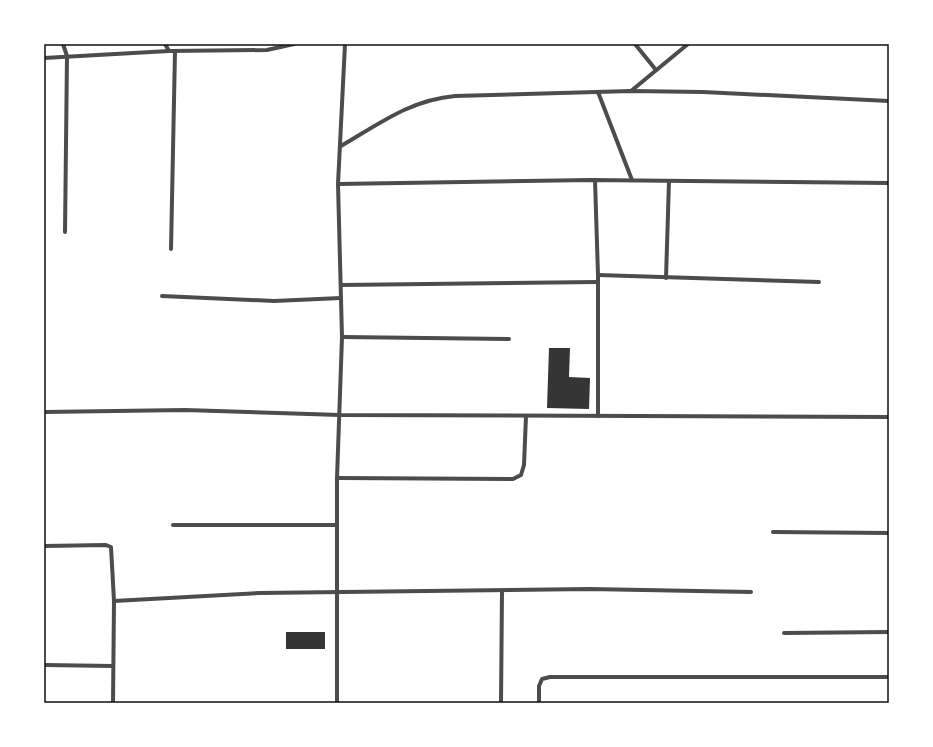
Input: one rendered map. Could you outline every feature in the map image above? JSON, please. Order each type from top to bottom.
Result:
[{"type":"street","points":[[63,44],[67,56],[65,232]]},
{"type":"street","points":[[165,44],[169,51]]},
{"type":"street","points":[[44,58],[169,51],[267,50],[294,44]]},
{"type":"street","points":[[337,703],[338,478],[342,337],[338,184],[342,146],[345,44]]},
{"type":"street","points":[[634,44],[656,70]]},
{"type":"street","points":[[631,91],[688,44]]},
{"type":"street","points":[[171,249],[175,51]]},
{"type":"street","points":[[342,146],[408,107],[442,97],[631,91],[703,92],[889,101]]},
{"type":"street","points":[[598,92],[632,180]]},
{"type":"street","points":[[338,184],[595,180],[889,183]]},
{"type":"street","points":[[595,180],[598,275],[598,416]]},
{"type":"street","points":[[666,278],[669,181]]},
{"type":"street","points":[[598,275],[819,282]]},
{"type":"street","points":[[340,285],[597,282]]},
{"type":"street","points":[[162,296],[274,301],[341,298]]},
{"type":"street","points":[[342,337],[509,339]]},
{"type":"street","points":[[44,412],[185,410],[340,415],[889,417]]},
{"type":"street","points":[[338,478],[513,479],[521,475],[524,466],[526,416]]},
{"type":"street","points":[[173,525],[338,526]]},
{"type":"street","points":[[773,532],[889,533]]},
{"type":"street","points":[[44,546],[109,546],[111,550],[114,601],[113,703]]},
{"type":"street","points":[[114,601],[259,593],[502,592],[590,589],[751,592]]},
{"type":"street","points":[[501,703],[502,592]]},
{"type":"street","points":[[784,633],[889,632]]},
{"type":"street","points":[[44,665],[113,666]]},
{"type":"street","points":[[539,703],[540,682],[545,677],[889,677]]},
{"type":"building","points":[[549,348],[570,348],[569,377],[590,378],[589,409],[547,408]]},
{"type":"building","points":[[286,632],[325,632],[325,649],[286,649]]}]
